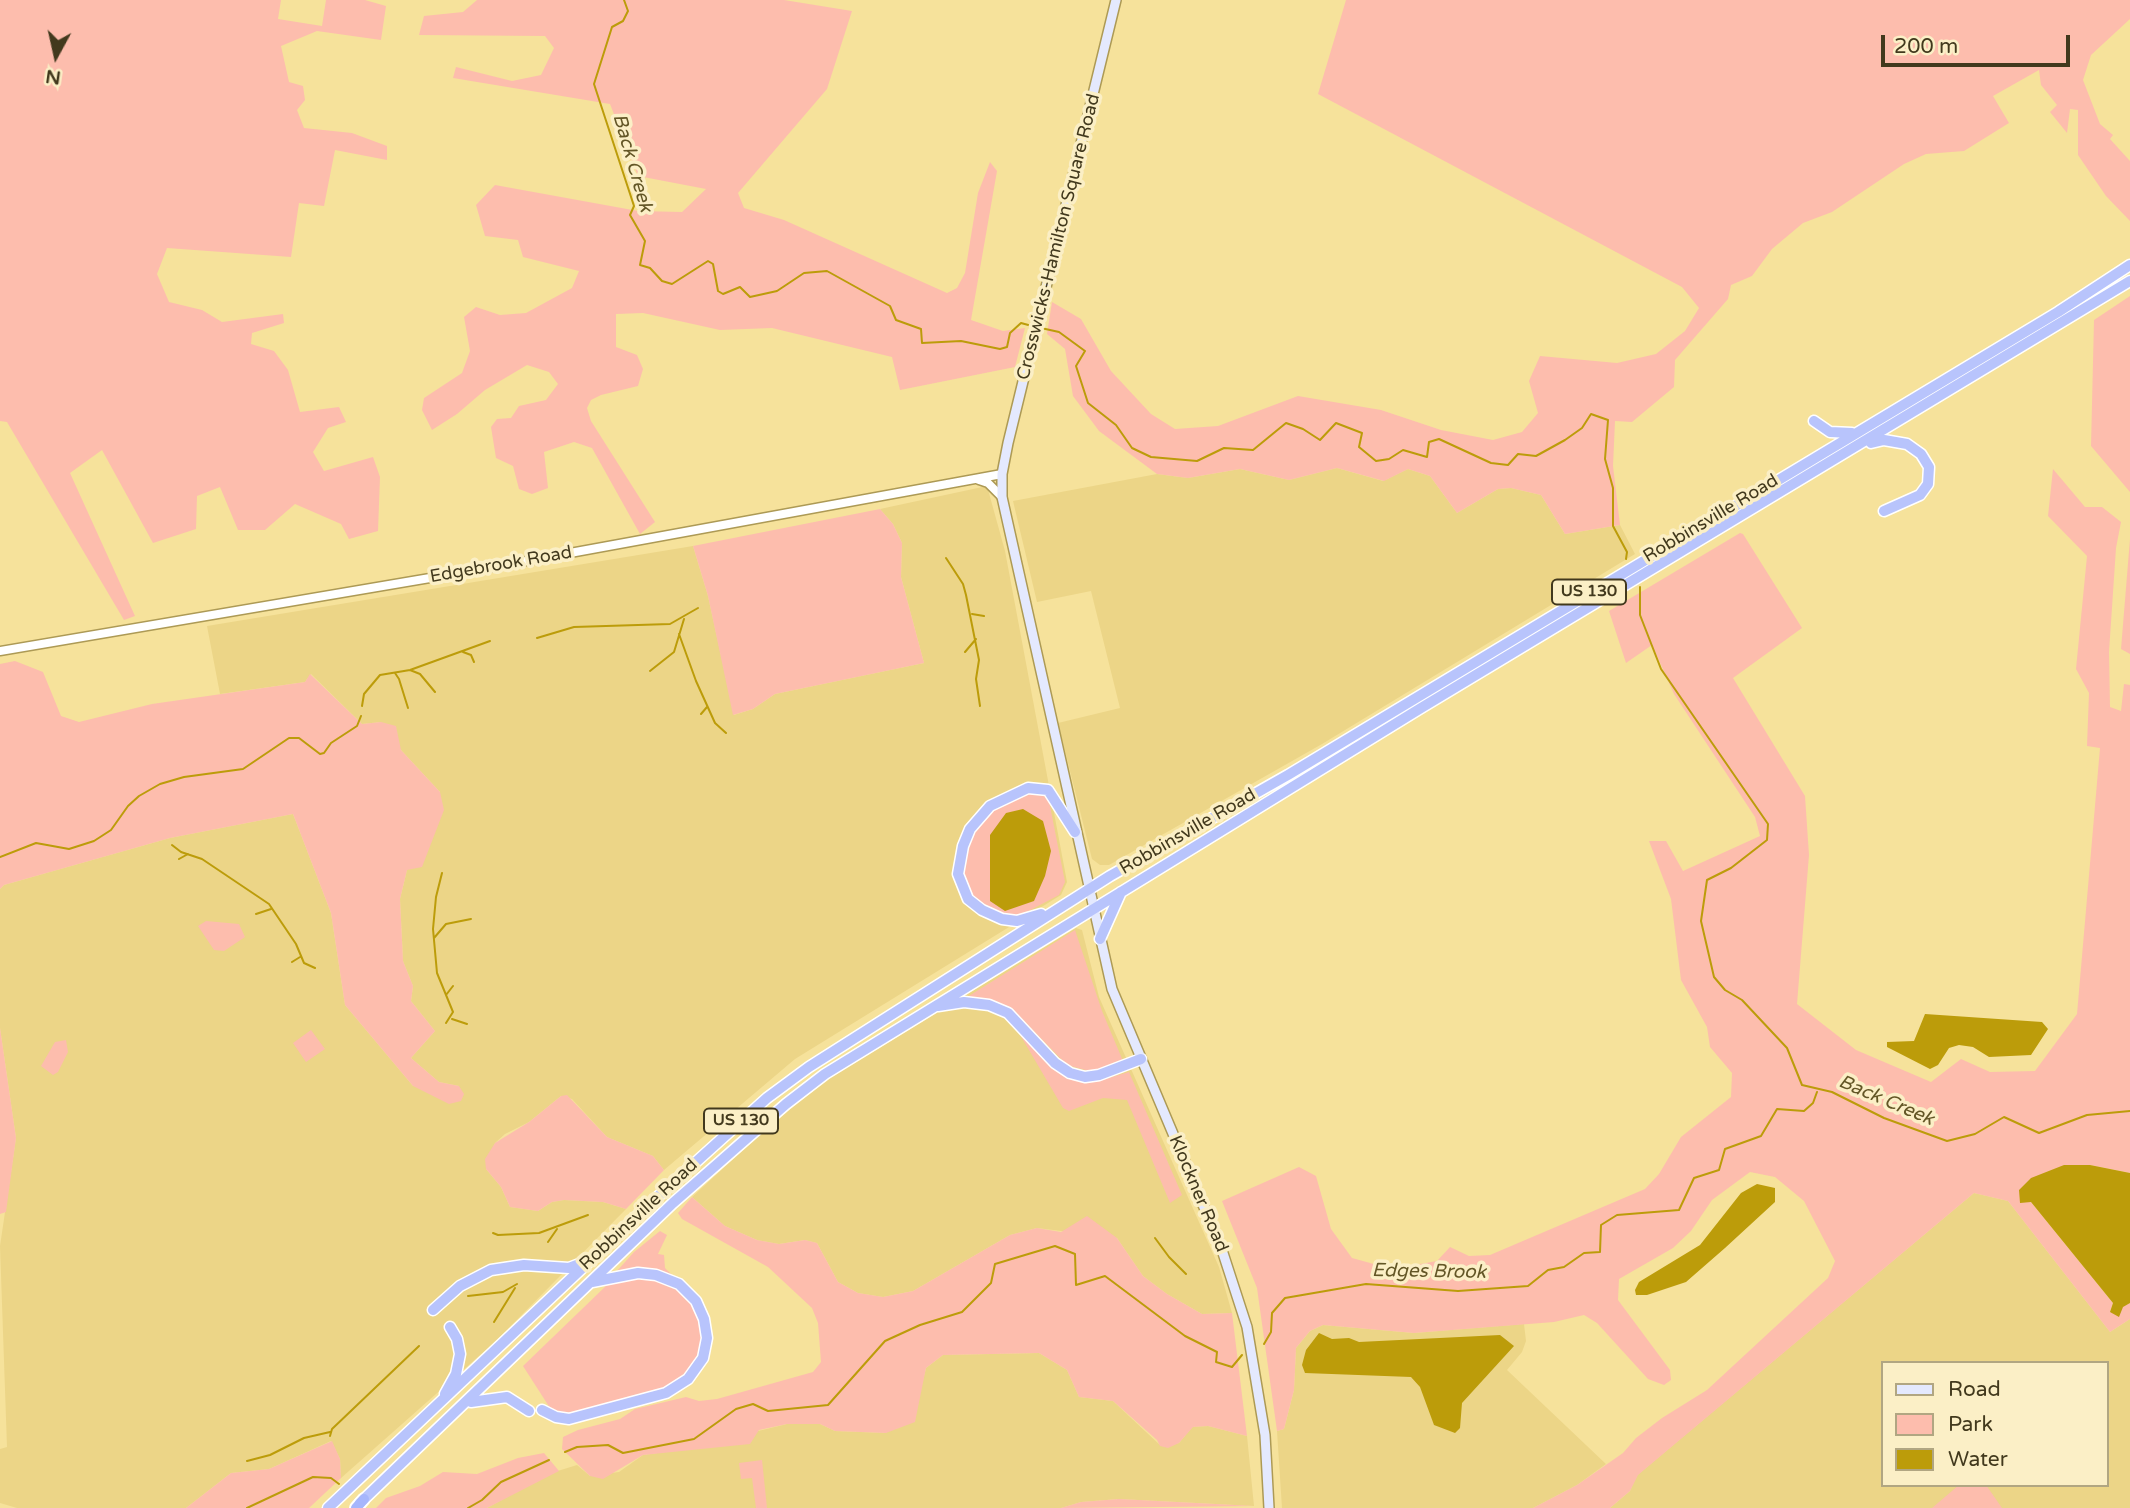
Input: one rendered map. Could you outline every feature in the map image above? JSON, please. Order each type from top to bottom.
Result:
[{"type":"highway","name":"Robbinsville Road","points":[[328,1508],[767,1098],[828,1054],[1088,889],[1389,713],[2130,265]]},
{"type":"highway","name":"Robbinsville Road","points":[[359,1505],[673,1203],[786,1104],[825,1074],[1352,750],[2064,324],[2130,281]]},
{"type":"highway","points":[[2064,324],[2067,313],[2098,286]]},
{"type":"highway","points":[[1815,421],[1834,433],[1856,433]]},
{"type":"highway","points":[[1860,445],[1884,440],[1896,441],[1914,448],[1929,467],[1928,484],[1920,495],[1884,511]]},
{"type":"highway","points":[[1352,750],[1357,739],[1389,713]]},
{"type":"highway","points":[[1058,908],[1017,921],[994,917],[968,899],[958,874],[959,861],[970,829],[990,806],[1028,789],[1048,790],[1075,832]]},
{"type":"highway","points":[[1100,939],[1122,891]]},
{"type":"highway","points":[[927,1010],[964,1002],[989,1005],[1008,1013],[1023,1025],[1055,1063],[1070,1073],[1085,1077],[1099,1075],[1141,1059]]},
{"type":"highway","points":[[433,1310],[468,1280],[491,1270],[524,1265],[569,1268],[594,1258]]},
{"type":"highway","points":[[542,1410],[556,1417],[569,1419],[666,1393],[688,1379],[702,1358],[707,1338],[704,1319],[696,1301],[679,1284],[665,1277],[638,1273],[592,1282]]},
{"type":"highway","points":[[440,1403],[459,1366],[457,1339],[450,1327]]},
{"type":"highway","points":[[467,1403],[500,1396],[514,1400],[529,1411]]},
{"type":"main road","name":"Crosswicks-Hamilton Square Road","points":[[1075,832],[1037,649],[1008,527],[1002,497],[1002,474],[1116,0]]},
{"type":"main road","points":[[1075,832],[1088,889]]},
{"type":"main road","name":"Klockner Road","points":[[1088,889],[1112,989],[1222,1250],[1247,1327],[1265,1435],[1269,1508]]},
{"type":"street","points":[[982,477],[994,471],[1004,458]]},
{"type":"street","name":"Edgebrook Road","points":[[0,651],[477,570],[1002,474]]},
{"type":"street","points":[[969,480],[988,483],[1002,497]]},
{"type":"shaded area","points":[[1337,468],[1383,481],[1408,469],[1430,476],[1457,513],[1498,489],[1511,488],[1541,495],[1565,534],[1620,525],[1635,554],[1322,744],[1109,865],[1100,865],[1092,859],[1058,723],[1120,708],[1091,591],[1037,602],[1013,501],[1157,474],[1188,478],[1240,469],[1289,480]]},
{"type":"shaded area","points":[[987,486],[1005,551],[1067,882],[1061,895],[795,1059],[664,1170],[653,1156],[607,1137],[572,1099],[561,1096],[529,1122],[505,1134],[495,1143],[486,1169],[501,1187],[510,1207],[538,1211],[552,1202],[564,1200],[603,1202],[626,1209],[496,1341],[341,1478],[340,1459],[331,1441],[269,1469],[231,1473],[186,1508],[17,1508],[0,1503],[0,1449],[7,1447],[0,1246],[16,1138],[0,1028],[0,889],[4,885],[170,838],[293,814],[331,913],[345,1005],[413,1086],[459,1086],[439,1082],[411,1058],[435,1031],[411,1001],[413,986],[403,961],[400,899],[407,870],[440,792],[401,750],[381,722],[362,724],[311,674],[305,682],[220,694],[207,626],[693,546],[708,596],[734,715],[753,709],[775,694],[924,663],[901,577],[902,543],[893,524],[880,509]]},
{"type":"shaded area","points":[[1076,928],[1082,930],[1099,997],[1219,1267],[1232,1313],[1202,1314],[1167,1294],[1143,1276],[1117,1238],[1037,1228],[1010,1235],[913,1291],[883,1297],[858,1293],[838,1282],[817,1243],[805,1240],[779,1244],[757,1240],[725,1226],[692,1197],[767,1128],[828,1079]]},
{"type":"shaded area","points":[[1974,1193],[2008,1201],[2110,1332],[2130,1319],[2130,1508],[1610,1508],[1630,1491],[1637,1475]]},
{"type":"shaded area","points":[[1524,1324],[1526,1341],[1522,1352],[1507,1370],[1606,1464],[1577,1485],[1533,1508],[1282,1508],[1277,1431],[1284,1429],[1294,1390],[1296,1348],[1310,1331],[1323,1325],[1414,1333]]},
{"type":"shaded area","points":[[1039,1353],[1067,1370],[1079,1397],[1113,1401],[1161,1446],[1179,1443],[1192,1427],[1208,1426],[1247,1436],[1254,1506],[1119,1499],[1081,1502],[1061,1508],[487,1508],[548,1474],[577,1465],[590,1476],[619,1472],[643,1455],[680,1450],[787,1424],[820,1424],[835,1431],[886,1433],[923,1380],[926,1368],[943,1355]]},
{"type":"green space","points":[[0,0],[281,0],[278,19],[322,26],[326,0],[365,0],[386,6],[381,40],[317,31],[281,46],[289,82],[303,86],[305,100],[297,110],[304,128],[352,133],[387,146],[387,160],[335,150],[324,206],[299,203],[291,257],[167,248],[157,274],[169,302],[202,310],[222,322],[283,314],[284,323],[252,333],[251,344],[274,351],[288,370],[300,412],[339,407],[346,422],[328,428],[313,452],[324,471],[373,457],[380,477],[378,531],[349,539],[341,524],[295,504],[265,530],[238,530],[220,487],[197,496],[196,529],[153,543],[102,450],[70,473],[135,616],[124,620],[7,422],[0,421]]},
{"type":"green space","points":[[477,0],[784,0],[852,11],[827,89],[738,193],[744,208],[784,220],[947,293],[957,288],[965,273],[978,193],[990,162],[997,171],[971,320],[1003,331],[1025,328],[1015,367],[900,390],[892,357],[772,328],[720,330],[643,313],[616,314],[616,347],[637,355],[643,369],[638,386],[601,395],[591,400],[587,408],[591,421],[655,522],[640,534],[592,448],[574,442],[544,452],[548,488],[532,494],[519,489],[513,466],[496,458],[491,427],[497,419],[511,418],[519,406],[546,400],[558,384],[549,372],[527,365],[485,390],[457,414],[432,430],[422,410],[424,398],[462,373],[470,351],[464,317],[476,307],[500,315],[526,313],[572,288],[579,271],[523,257],[518,240],[485,236],[476,205],[495,185],[638,211],[682,212],[706,189],[638,176],[610,104],[453,78],[456,67],[512,81],[541,75],[554,48],[545,36],[419,35],[424,16],[463,12]]},
{"type":"green space","points":[[1346,0],[2130,0],[2130,19],[2091,55],[2083,80],[2100,124],[2113,135],[2110,139],[2130,161],[2130,221],[2106,196],[2078,155],[2078,110],[2070,109],[2067,133],[2050,112],[2057,105],[2041,85],[2039,70],[1993,96],[2009,123],[1964,151],[1926,154],[1904,164],[1832,212],[1803,223],[1772,249],[1752,276],[1731,285],[1728,299],[1675,360],[1674,387],[1632,422],[1615,421],[1613,466],[1620,525],[1565,534],[1541,495],[1511,488],[1498,489],[1457,513],[1430,476],[1408,469],[1384,481],[1337,468],[1289,480],[1240,469],[1188,478],[1157,474],[1099,431],[1073,396],[1065,349],[1047,334],[1052,302],[1081,319],[1111,371],[1151,414],[1175,429],[1218,426],[1298,396],[1381,410],[1441,430],[1493,440],[1522,432],[1538,413],[1529,381],[1540,356],[1617,363],[1656,354],[1685,331],[1699,308],[1682,287],[1318,94]]},
{"type":"green space","points":[[2130,296],[2130,492],[2091,446],[2094,320]]},
{"type":"green space","points":[[2053,469],[2085,507],[2102,507],[2121,522],[2116,548],[2109,652],[2110,707],[2121,711],[2124,684],[2130,685],[2130,1173],[2090,1165],[2064,1165],[2031,1202],[2113,1303],[2110,1312],[2130,1303],[2130,1319],[2110,1332],[2008,1201],[1974,1193],[1638,1475],[1630,1491],[1610,1508],[1533,1508],[1577,1485],[1623,1453],[1636,1438],[1662,1418],[1707,1390],[1828,1278],[1835,1261],[1804,1201],[1775,1177],[1750,1172],[1712,1200],[1691,1231],[1673,1248],[1619,1279],[1618,1300],[1670,1370],[1671,1380],[1664,1385],[1648,1379],[1597,1323],[1584,1315],[1554,1322],[1414,1333],[1323,1325],[1310,1331],[1296,1348],[1294,1390],[1284,1429],[1277,1431],[1257,1288],[1222,1201],[1299,1167],[1316,1176],[1331,1229],[1352,1258],[1392,1269],[1437,1261],[1450,1247],[1469,1256],[1490,1255],[1645,1189],[1659,1174],[1681,1137],[1731,1097],[1732,1073],[1710,1047],[1707,1027],[1681,980],[1671,899],[1649,841],[1666,841],[1683,871],[1760,836],[1755,817],[1674,694],[1652,645],[1626,663],[1609,611],[1740,533],[1802,628],[1733,678],[1805,796],[1809,855],[1797,1004],[1856,1050],[1931,1082],[1961,1059],[1990,1072],[2035,1071],[2077,1014],[2100,748],[2087,746],[2089,693],[2076,669],[2087,556],[2048,516]]},
{"type":"green space","points":[[880,509],[893,524],[902,543],[901,577],[924,663],[775,694],[753,709],[733,715],[708,596],[693,546]]},
{"type":"green space","points":[[2130,539],[2130,654],[2121,649]]},
{"type":"green space","points":[[15,661],[43,672],[61,716],[79,722],[152,704],[305,682],[310,674],[362,724],[381,722],[396,726],[401,750],[440,792],[444,810],[422,867],[407,870],[400,899],[403,961],[413,986],[411,1001],[435,1031],[411,1058],[439,1082],[459,1086],[464,1094],[461,1101],[449,1104],[413,1086],[345,1005],[331,913],[293,814],[170,838],[4,885],[0,889],[0,664]]},
{"type":"green space","points":[[1028,792],[1041,793],[1049,801],[1065,882],[1059,895],[1019,916],[999,915],[978,903],[967,888],[962,868],[967,844],[981,821],[1004,801]]},
{"type":"green space","points":[[206,921],[239,924],[245,937],[224,951],[214,950],[198,926]]},
{"type":"green space","points":[[1075,930],[1102,1011],[1123,1061],[1093,1072],[1067,1065],[1020,1017],[995,1004],[964,999]]},
{"type":"green space","points":[[0,1028],[16,1138],[6,1212],[0,1214]]},
{"type":"green space","points":[[311,1030],[325,1049],[306,1062],[293,1043]]},
{"type":"green space","points":[[1019,1033],[1025,1033],[1057,1069],[1075,1080],[1094,1082],[1129,1072],[1182,1195],[1170,1203],[1127,1100],[1103,1098],[1069,1111],[1063,1108]]},
{"type":"green space","points":[[66,1040],[68,1052],[58,1072],[53,1075],[41,1066],[55,1042]]},
{"type":"green space","points":[[567,1095],[607,1137],[653,1156],[664,1170],[626,1209],[603,1202],[564,1200],[552,1202],[538,1211],[510,1207],[501,1187],[486,1169],[485,1159],[495,1143],[529,1122],[561,1096]]},
{"type":"green space","points":[[692,1197],[725,1226],[757,1240],[779,1244],[805,1240],[817,1243],[838,1282],[858,1293],[883,1297],[913,1291],[1010,1235],[1037,1228],[1061,1232],[1087,1216],[1117,1238],[1143,1276],[1167,1294],[1202,1314],[1232,1313],[1247,1436],[1208,1426],[1193,1427],[1179,1443],[1168,1448],[1160,1446],[1157,1440],[1113,1401],[1079,1397],[1067,1370],[1039,1353],[943,1355],[926,1368],[915,1422],[886,1433],[835,1431],[820,1424],[787,1424],[759,1430],[750,1444],[643,1455],[603,1479],[590,1476],[562,1449],[563,1437],[578,1430],[620,1419],[635,1409],[686,1397],[699,1401],[717,1399],[813,1372],[821,1362],[818,1323],[812,1308],[768,1267],[682,1219],[678,1213]]},
{"type":"green space","points":[[660,1231],[667,1235],[658,1254],[664,1255],[665,1268],[675,1278],[629,1270],[616,1272],[634,1252]]},
{"type":"green space","points":[[651,1277],[680,1290],[698,1313],[703,1333],[696,1362],[682,1379],[663,1390],[566,1415],[550,1408],[523,1366],[608,1284],[626,1278]]},
{"type":"green space","points":[[332,1441],[340,1459],[341,1478],[309,1508],[186,1508],[231,1473],[269,1469]]},
{"type":"green space","points":[[544,1453],[559,1471],[487,1508],[376,1508],[386,1498],[420,1486],[443,1472],[477,1474],[518,1458]]},
{"type":"green space","points":[[762,1460],[767,1508],[756,1508],[752,1478],[741,1479],[739,1463]]},
{"type":"green space","points":[[1957,1487],[1987,1487],[2002,1508],[1932,1508]]},
{"type":"green space","points":[[1119,1499],[1254,1506],[1061,1508],[1081,1502]]},
{"type":"water","points":[[1023,809],[1043,821],[1051,851],[1045,876],[1034,901],[1005,911],[990,901],[990,835],[1006,813]]},
{"type":"water","points":[[1925,1014],[2042,1022],[2048,1029],[2031,1055],[1989,1057],[1973,1047],[1959,1045],[1949,1048],[1938,1065],[1930,1069],[1887,1047],[1887,1042],[1914,1041]]},
{"type":"water","points":[[2064,1165],[2090,1165],[2130,1173],[2130,1303],[2123,1307],[2119,1317],[2110,1312],[2113,1303],[2031,1202],[2020,1203],[2019,1190],[2031,1178]]},
{"type":"water","points":[[1757,1184],[1775,1188],[1775,1202],[1725,1248],[1686,1282],[1647,1295],[1636,1295],[1639,1282],[1700,1245],[1741,1193]]},
{"type":"water","points":[[1319,1333],[1332,1339],[1349,1338],[1359,1342],[1500,1335],[1514,1346],[1462,1403],[1460,1428],[1455,1433],[1434,1425],[1420,1387],[1411,1377],[1305,1373],[1302,1365],[1306,1350]]},
{"type":"waterway","name":"Back Creek","points":[[624,0],[628,11],[623,21],[612,27],[594,84],[634,206],[630,215],[645,241],[640,265],[650,268],[662,281],[672,284],[708,261],[713,264],[718,291],[723,294],[740,287],[750,297],[777,291],[804,273],[827,271],[890,306],[896,320],[921,329],[922,343],[961,341],[1000,349],[1007,347],[1010,333],[1021,323],[1032,326]]},
{"type":"waterway","name":"Back Creek","points":[[1041,328],[1059,332],[1085,351],[1076,366],[1088,403],[1116,425],[1132,448],[1151,457],[1197,461],[1224,448],[1253,450],[1286,423],[1303,429],[1320,440],[1336,423],[1362,433],[1359,447],[1376,461],[1389,459],[1403,450],[1427,457],[1429,442],[1439,439],[1491,463],[1508,465],[1518,454],[1536,456],[1565,440],[1582,428],[1591,414],[1608,420],[1605,459],[1613,488],[1613,526],[1627,552],[1626,559]]},
{"type":"waterway","points":[[946,558],[963,584],[966,595],[979,660],[976,679],[980,706]]},
{"type":"waterway","name":"Back Creek","points":[[1640,587],[1640,615],[1661,669],[1768,824],[1767,840],[1731,868],[1707,880],[1701,921],[1714,977],[1725,990],[1742,1000],[1787,1048],[1802,1085],[1832,1092],[1884,1118],[1947,1141],[1975,1134],[2004,1117],[2039,1133],[2087,1115],[2130,1111]]},
{"type":"waterway","points":[[537,638],[574,627],[670,624],[698,608]]},
{"type":"waterway","points":[[972,614],[984,616]]},
{"type":"waterway","points":[[650,671],[674,652],[684,619]]},
{"type":"waterway","points":[[679,634],[715,723],[726,733]]},
{"type":"waterway","points":[[965,652],[976,639]]},
{"type":"waterway","points":[[362,706],[364,694],[380,675],[410,670],[490,641]]},
{"type":"waterway","points":[[463,652],[471,655],[474,662]]},
{"type":"waterway","points":[[410,670],[420,674],[435,692]]},
{"type":"waterway","points":[[395,673],[408,708]]},
{"type":"waterway","points":[[701,714],[707,707]]},
{"type":"waterway","points":[[0,857],[36,843],[69,849],[94,841],[111,830],[128,806],[139,796],[160,784],[184,777],[243,769],[289,738],[299,738],[320,754],[324,753],[331,743],[357,726],[361,716]]},
{"type":"waterway","points":[[172,845],[181,852],[202,859],[269,904],[296,944],[304,963],[315,968]]},
{"type":"waterway","points":[[179,859],[188,854]]},
{"type":"waterway","points":[[442,873],[436,897],[433,929],[437,973],[453,1012],[446,1023]]},
{"type":"waterway","points":[[256,914],[271,909]]},
{"type":"waterway","points":[[434,938],[446,924],[471,919]]},
{"type":"waterway","points":[[292,962],[300,957]]},
{"type":"waterway","points":[[446,995],[453,986]]},
{"type":"waterway","points":[[452,1019],[467,1024]]},
{"type":"waterway","name":"Edges Brook","points":[[1264,1344],[1271,1332],[1272,1313],[1285,1298],[1366,1284],[1458,1291],[1528,1286],[1548,1270],[1564,1267],[1584,1253],[1600,1252],[1601,1225],[1617,1215],[1679,1210],[1694,1178],[1719,1170],[1725,1149],[1761,1136],[1777,1109],[1804,1111],[1813,1103],[1817,1092]]},
{"type":"waterway","points":[[493,1233],[539,1233],[588,1215]]},
{"type":"waterway","points":[[548,1242],[557,1229]]},
{"type":"waterway","points":[[1155,1238],[1186,1274]]},
{"type":"waterway","name":"Edges Brook","points":[[565,1452],[577,1447],[608,1445],[623,1453],[694,1439],[736,1409],[753,1404],[768,1411],[828,1405],[885,1341],[920,1325],[962,1312],[991,1283],[995,1264],[1055,1246],[1075,1254],[1076,1285],[1105,1276],[1185,1336],[1217,1352],[1216,1362],[1232,1367],[1242,1355]]},
{"type":"waterway","points":[[468,1296],[503,1292],[517,1284]]},
{"type":"waterway","points":[[494,1322],[515,1288]]},
{"type":"waterway","points":[[330,1436],[332,1429],[419,1346]]},
{"type":"waterway","points":[[247,1461],[270,1455],[304,1438],[330,1432]]},
{"type":"waterway","name":"Edges Brook","points":[[468,1508],[482,1500],[501,1482],[549,1460]]},
{"type":"waterway","name":"Edges Brook","points":[[247,1508],[313,1477],[331,1478],[339,1484]]}]
